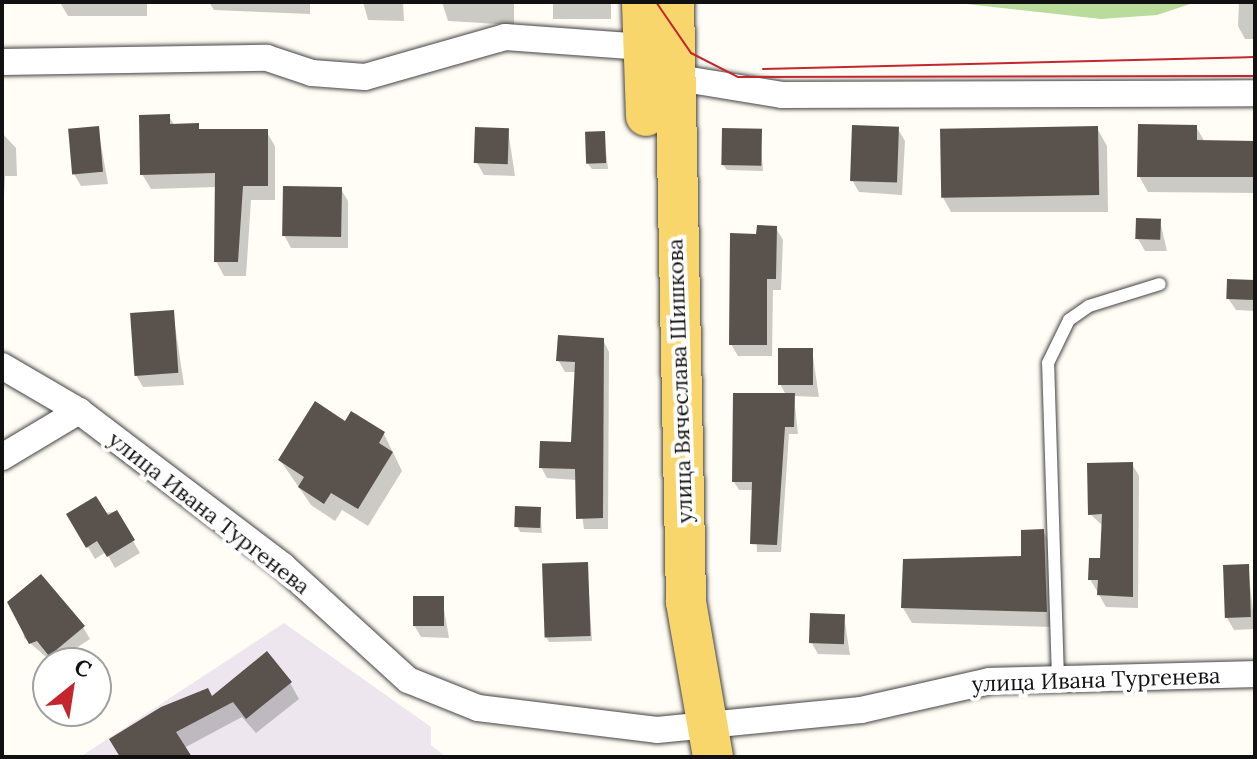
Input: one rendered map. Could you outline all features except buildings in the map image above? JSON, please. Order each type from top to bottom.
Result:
[{"type":"main road","name":"улица Вячеслава Шишкова","points":[[642,2],[659,603],[695,741]]},
{"type":"main road","name":"улица Вячеслава Шишкова","points":[[674,2],[672,77],[686,602],[695,741]]},
{"type":"street","points":[[2,62],[267,58],[312,73],[365,77],[505,37],[644,47]]},
{"type":"street","points":[[672,77],[782,95],[1255,93]]},
{"type":"street","name":"улица Ивана Тургенева","points":[[2,366],[79,411],[283,566],[408,680],[478,708],[695,741],[861,710],[990,681],[1255,674]]},
{"type":"street","points":[[2,457],[79,411]]},
{"type":"lane","points":[[1058,679],[1048,363],[1069,320],[1089,306],[1160,284]]},
{"type":"shaded area","points":[[284,623],[431,727],[431,745],[446,757],[80,757]]},
{"type":"green space","points":[[948,2],[1196,2],[1157,15],[1101,19]]},
{"type":"tram line","points":[[656,2],[691,53],[738,77],[1255,76]]},
{"type":"tram line","points":[[763,69],[1255,57]]}]
